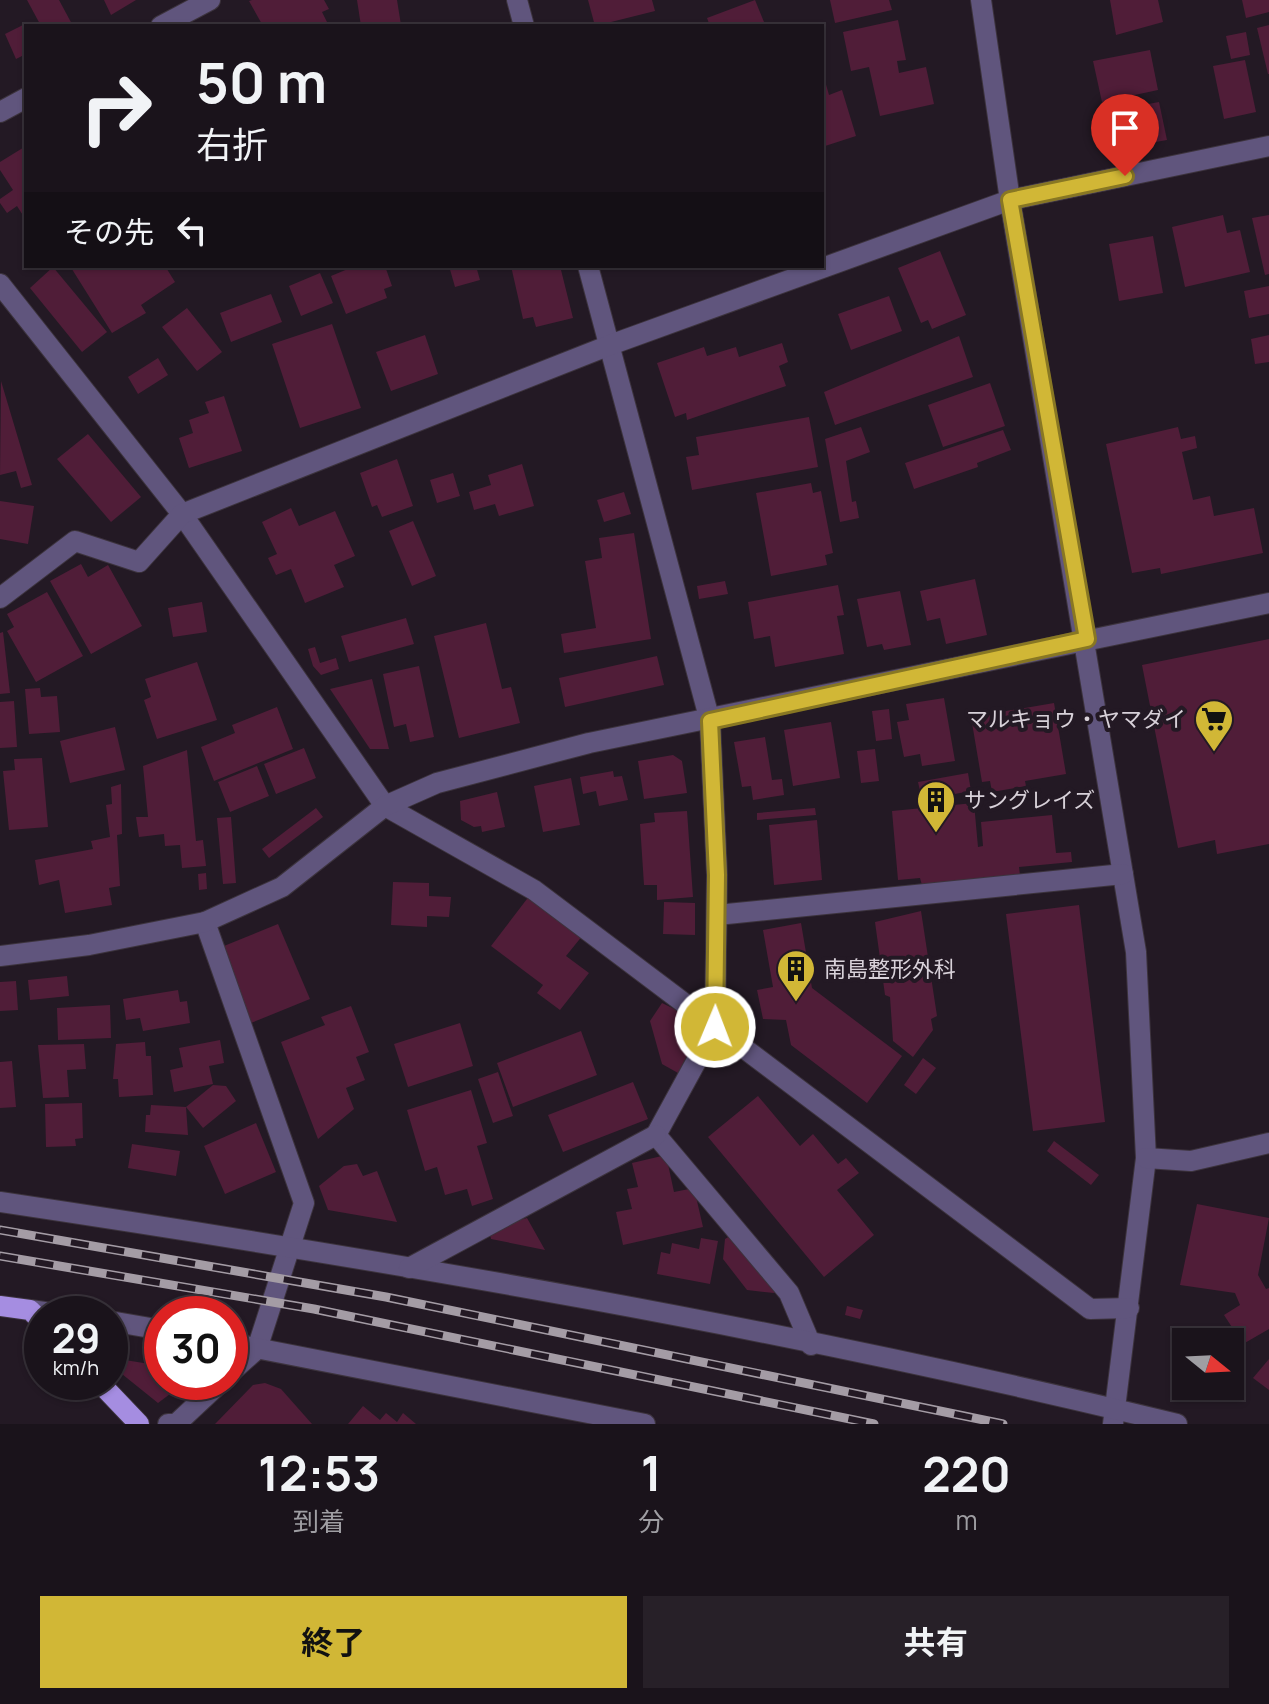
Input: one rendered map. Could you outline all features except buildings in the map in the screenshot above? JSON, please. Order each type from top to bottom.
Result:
[{"type":"main road","points":[[0,1306],[24,1313]]},
{"type":"main road","points":[[116,1400],[139,1424]]},
{"type":"street","points":[[165,24],[210,0]]},
{"type":"street","points":[[517,0],[523,24]]},
{"type":"street","points":[[981,0],[1010,200],[1087,639],[1136,952],[1146,1158],[1115,1417]]},
{"type":"street","points":[[0,112],[24,99]]},
{"type":"street","points":[[824,267],[1010,200],[1269,146]]},
{"type":"street","points":[[409,1268],[656,1135],[715,1027],[717,915],[710,721],[589,268]]},
{"type":"street","points":[[0,598],[75,541],[139,562],[182,514],[610,345],[822,268]]},
{"type":"street","points":[[0,284],[182,514],[385,806],[534,890],[1090,1309],[1129,1308]]},
{"type":"street","points":[[0,956],[89,945],[205,922],[282,887],[385,806],[437,783],[589,743],[710,721],[1269,603]]},
{"type":"street","points":[[717,915],[1123,874]]},
{"type":"street","points":[[205,922],[304,1203],[257,1349],[248,1357]]},
{"type":"street","points":[[656,1135],[789,1293],[811,1345]]},
{"type":"street","points":[[1146,1158],[1191,1161],[1269,1143]]},
{"type":"street","points":[[0,1202],[290,1245],[811,1345],[1115,1417],[1177,1424]]},
{"type":"street","points":[[248,1347],[645,1424]]},
{"type":"street","points":[[168,1424],[176,1424],[202,1400]]},
{"type":"railway","points":[[0,1230],[386,1297],[1003,1424]]},
{"type":"railway","points":[[0,1256],[314,1309],[874,1424]]},
{"type":"place","name":"マルキョウ・ヤマダイ","points":[[1214,753]]},
{"type":"place","name":"サングレイズ","points":[[936,834]]},
{"type":"place","name":"南島整形外科","points":[[796,1003]]},
{"type":"route","points":[[715,1027],[717,875],[710,721],[1087,639],[1010,200],[1125,176]]}]
